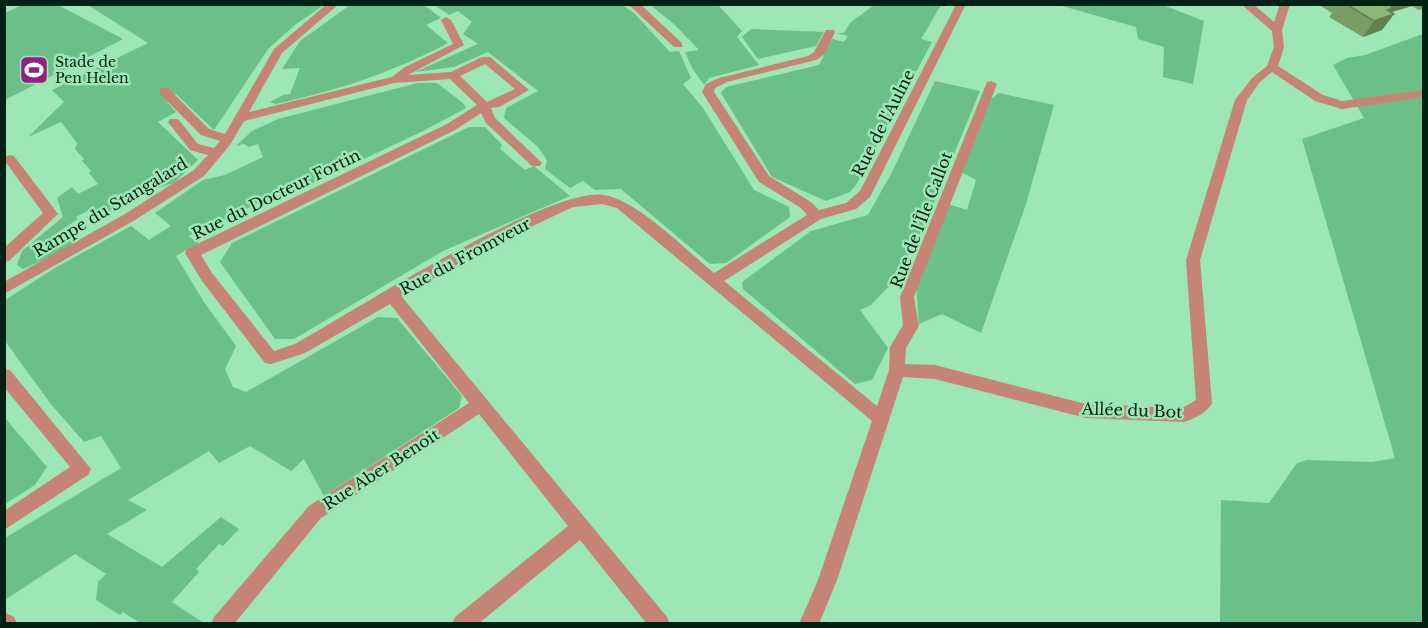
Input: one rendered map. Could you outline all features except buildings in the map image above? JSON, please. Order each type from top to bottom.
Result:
[{"type":"street","points":[[633,4],[678,45]]},
{"type":"street","points":[[1246,4],[1277,30]]},
{"type":"street","points":[[1285,4],[1277,30],[1279,47],[1272,67],[1319,98],[1342,105],[1424,93]]},
{"type":"street","name":"Rue de l'Aulne","points":[[712,281],[816,216],[852,206],[865,194],[962,5]]},
{"type":"street","name":"Rampe du Stangalard","points":[[11,285],[199,173],[228,139],[278,51],[330,6]]},
{"type":"street","name":"Rue du Docteur Fortin","points":[[394,80],[409,69],[459,45],[446,20]]},
{"type":"street","points":[[816,216],[806,205],[764,179],[708,92],[710,86],[723,80],[812,58],[819,54],[830,32]]},
{"type":"street","name":"Rue du Docteur Fortin","points":[[241,118],[394,80],[453,75],[486,59],[523,90],[495,104],[484,106],[451,127],[192,253],[207,277],[271,358],[300,348],[392,296]]},
{"type":"street","name":"Allée du Bot","points":[[897,370],[935,372],[1086,411],[1184,415],[1204,404],[1193,260],[1241,100],[1256,80],[1272,67]]},
{"type":"street","points":[[453,75],[484,106],[490,120],[536,163]]},
{"type":"street","name":"Rue de l'Île Callot","points":[[897,370],[898,347],[911,326],[907,297],[992,84]]},
{"type":"street","points":[[164,91],[206,132],[228,139]]},
{"type":"street","points":[[174,122],[194,147],[217,153]]},
{"type":"street","points":[[4,257],[51,214],[10,159]]},
{"type":"street","name":"Rue du Fromveur","points":[[660,624],[392,296],[487,241],[571,203],[602,199],[622,205],[881,419]]},
{"type":"street","points":[[4,266],[11,285]]},
{"type":"street","points":[[809,624],[897,370]]},
{"type":"street","points":[[4,375],[82,470],[4,522]]},
{"type":"street","name":"Rue Aber Benoit","points":[[221,624],[315,512],[479,405]]},
{"type":"street","points":[[462,624],[580,528]]},
{"type":"green space","name":"Stade de Pen Helen","points":[[22,5],[58,5],[123,39],[5,100],[5,13]]},
{"type":"green space","points":[[88,5],[324,5],[296,24],[268,49],[214,130],[176,94],[167,102],[176,112],[158,122],[198,160],[174,183],[144,192],[99,217],[89,210],[76,217],[78,219],[57,233],[62,238],[80,241],[23,269],[17,265],[22,251],[63,217],[57,198],[72,187],[78,194],[98,184],[82,161],[84,159],[75,149],[77,143],[61,122],[28,137],[64,102],[52,90],[148,43]]},
{"type":"green space","points":[[350,5],[424,5],[441,18],[426,25],[448,43],[405,64],[364,79],[276,104],[270,102],[290,94],[300,68],[282,69],[300,41]]},
{"type":"green space","points":[[434,5],[622,5],[634,13],[670,52],[679,51],[691,78],[683,84],[703,108],[754,190],[789,207],[790,217],[726,263],[710,264],[621,189],[595,190],[583,181],[570,188],[545,169],[547,160],[537,146],[504,118],[506,108],[538,91],[488,52],[454,67],[415,72],[478,44],[463,34],[472,22],[458,11],[449,15]]},
{"type":"green space","points":[[650,5],[718,5],[742,31],[737,37],[759,65],[709,78],[704,85],[692,68],[685,52],[699,50],[674,24]]},
{"type":"green space","points":[[874,5],[941,5],[921,39],[932,42],[856,185],[850,192],[826,201],[772,177],[721,93],[726,87],[819,65],[832,39],[844,42],[848,36],[836,33],[844,33],[850,23]]},
{"type":"green space","points":[[1059,5],[1163,5],[1204,21],[1193,84],[1163,77],[1164,47],[1138,39],[1136,27]]},
{"type":"green space","points":[[751,29],[824,32],[816,46],[758,59],[742,37]]},
{"type":"green space","points":[[1423,34],[1423,623],[1220,624],[1221,500],[1269,503],[1297,463],[1307,460],[1372,462],[1395,458],[1302,139],[1364,118],[1333,65],[1347,58],[1365,55]]},
{"type":"green space","points":[[935,81],[980,91],[923,229],[890,285],[871,305],[860,310],[888,348],[872,380],[855,384],[743,289],[742,282],[811,231],[868,215],[892,172]]},
{"type":"green space","points":[[418,83],[437,83],[463,103],[466,108],[294,192],[284,191],[188,236],[199,243],[176,256],[204,302],[236,346],[225,369],[233,387],[246,392],[378,317],[397,318],[462,396],[459,408],[324,496],[304,459],[291,471],[250,446],[219,463],[209,451],[128,500],[147,510],[107,534],[162,567],[221,517],[239,529],[223,546],[219,544],[196,569],[199,572],[172,602],[204,623],[140,623],[123,612],[120,615],[96,600],[98,582],[106,574],[75,554],[5,600],[5,538],[121,468],[101,436],[84,442],[50,403],[5,341],[5,300],[55,268],[131,226],[149,240],[171,226],[155,213],[203,180],[225,175],[263,157],[258,144],[249,147],[244,144],[236,146],[252,131],[278,119]]},
{"type":"green space","points":[[999,93],[1054,105],[1026,204],[981,333],[942,314],[919,324],[916,284],[948,204],[967,210],[976,180],[961,172],[991,99]]},
{"type":"green space","points":[[469,127],[485,127],[502,145],[500,149],[525,170],[534,166],[570,196],[443,251],[294,339],[275,339],[220,262],[232,243]]},
{"type":"green space","points":[[5,418],[47,467],[35,485],[5,504]]},
{"type":"place","name":"Stade de Pen Helen","points":[[34,70]]}]
